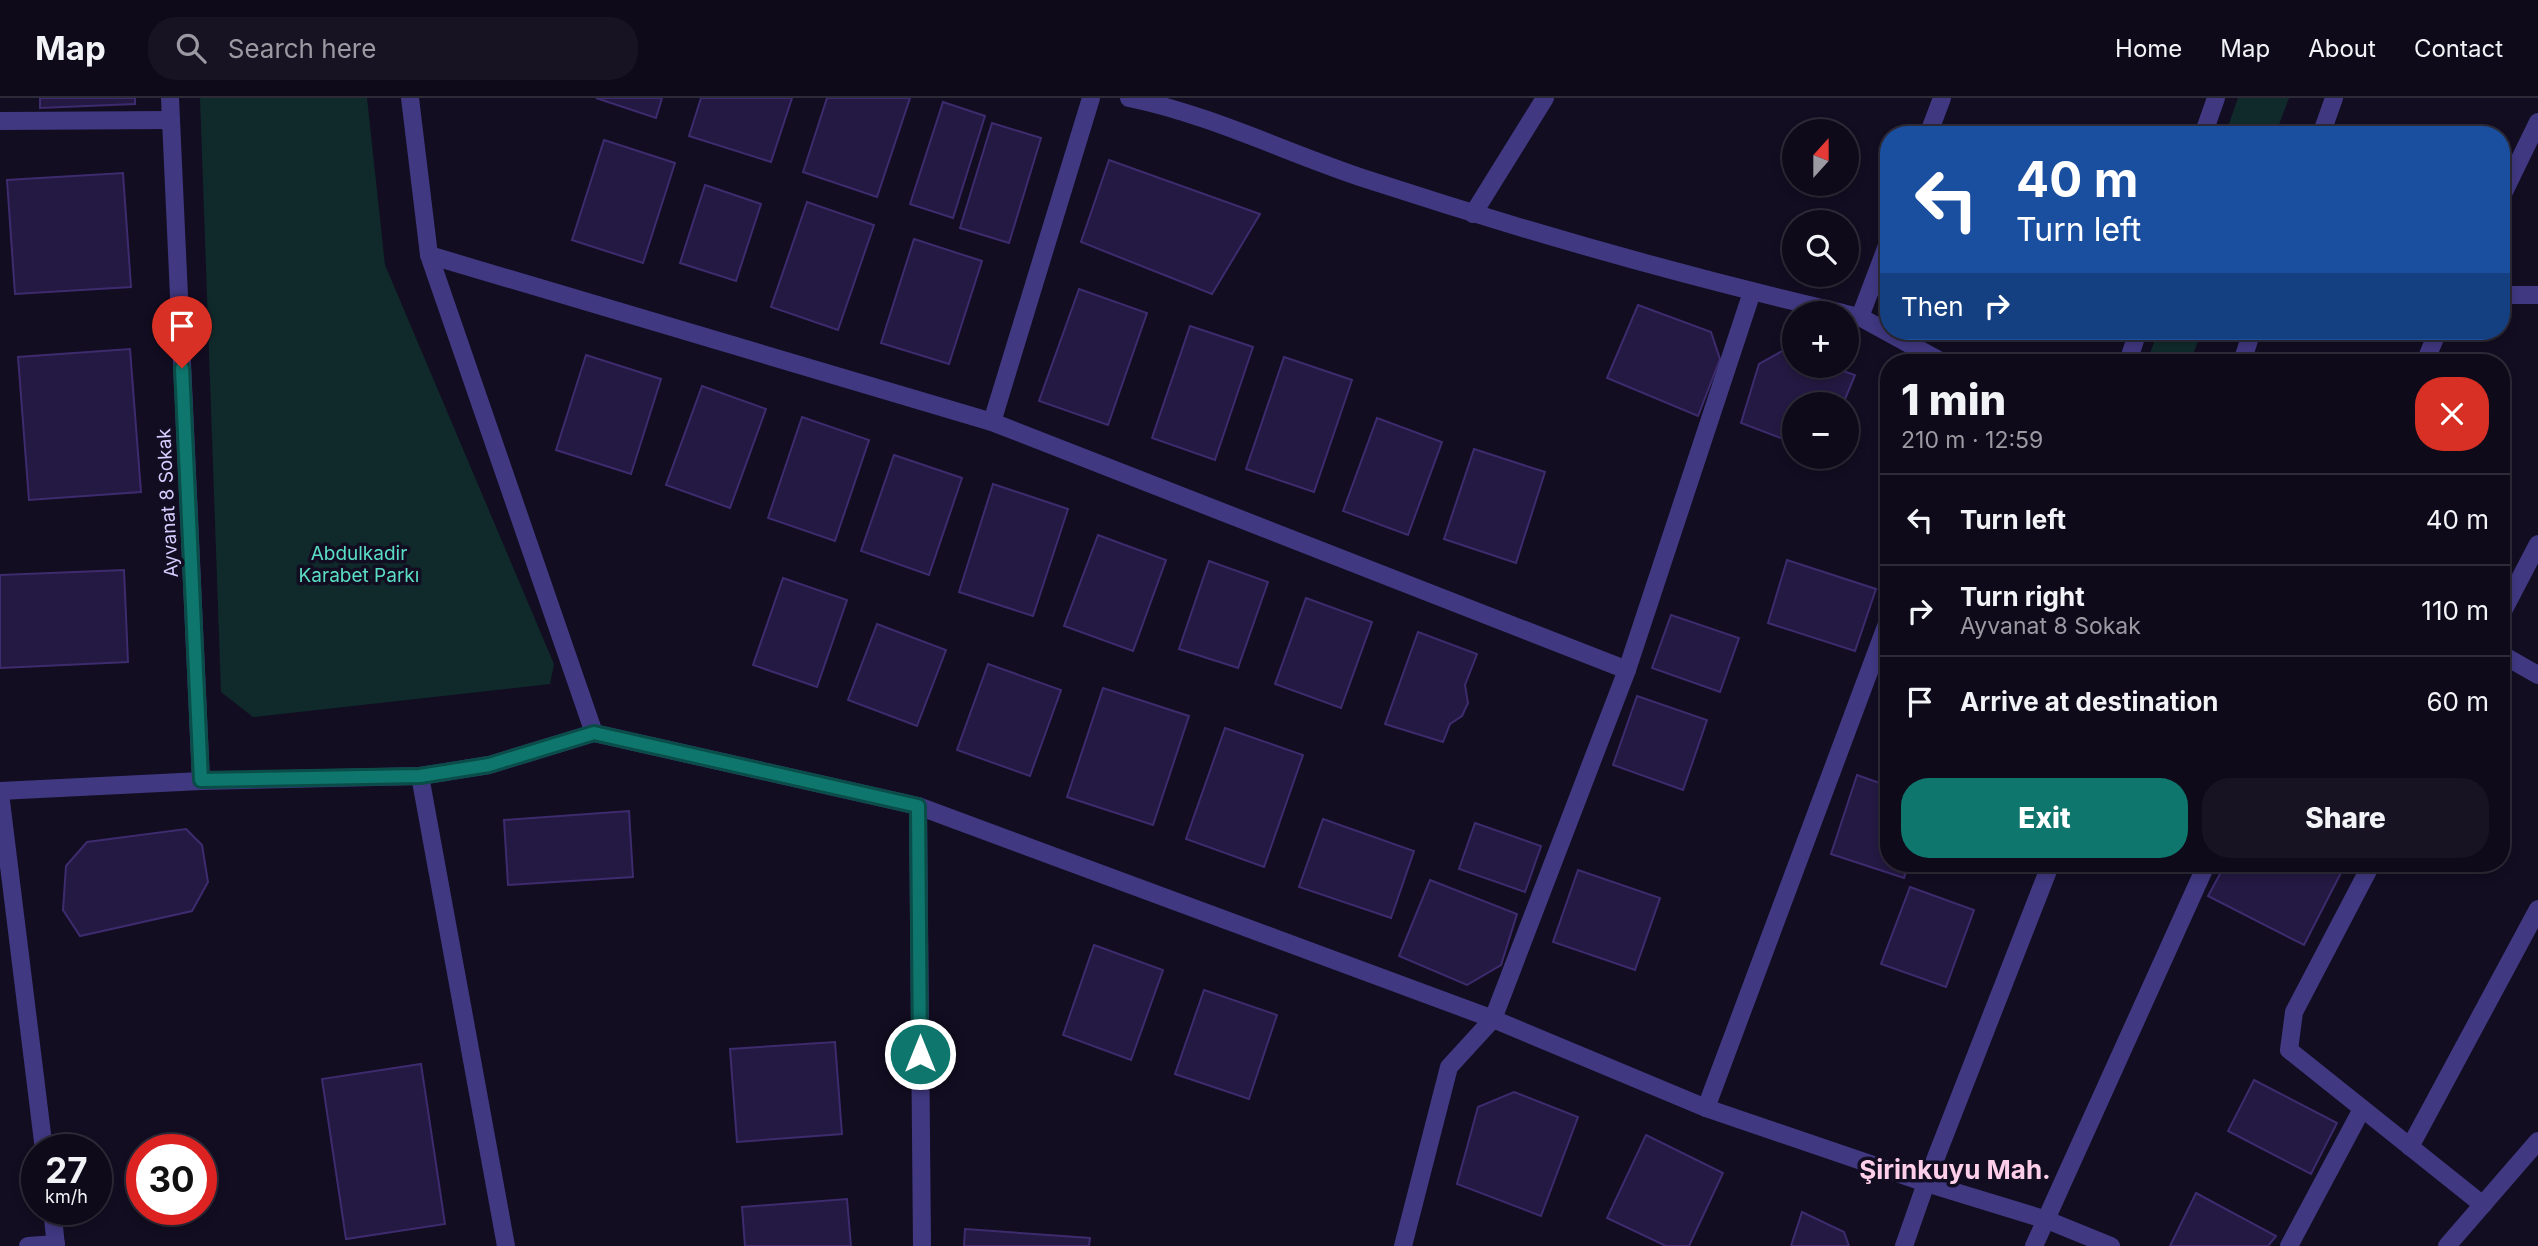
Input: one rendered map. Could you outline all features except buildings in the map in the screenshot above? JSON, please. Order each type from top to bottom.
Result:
[{"type":"street","name":"Ayvanat 8 Sokak","points":[[170,98],[201,780]]},
{"type":"street","points":[[410,98],[429,255],[594,733]]},
{"type":"street","points":[[992,422],[1091,98]]},
{"type":"street","points":[[1129,98],[1167,102],[1349,174],[1473,214],[1790,301]]},
{"type":"street","points":[[1473,214],[1545,98]]},
{"type":"street","points":[[1931,126],[1942,98]]},
{"type":"street","points":[[2206,126],[2216,98]]},
{"type":"street","points":[[2324,126],[2334,98]]},
{"type":"street","points":[[0,121],[171,120]]},
{"type":"street","points":[[2510,180],[2538,122]]},
{"type":"street","points":[[429,255],[992,422],[1627,670]]},
{"type":"street","points":[[1857,301],[1880,258]]},
{"type":"street","points":[[1403,1246],[1449,1067],[1493,1018],[1627,670],[1752,292]]},
{"type":"street","points":[[2510,295],[2538,295]]},
{"type":"street","points":[[1859,320],[1880,330]]},
{"type":"street","points":[[1899,340],[1926,354]]},
{"type":"street","points":[[2510,598],[2538,544]]},
{"type":"street","points":[[1706,1108],[1880,642]]},
{"type":"street","points":[[2510,659],[2538,676]]},
{"type":"street","points":[[42,1134],[0,792],[201,780],[420,776],[489,765],[594,733],[918,806],[1493,1018],[1706,1108],[1926,1183],[2047,1220],[2111,1246]]},
{"type":"street","points":[[420,776],[506,1246]]},
{"type":"street","points":[[918,806],[922,1246]]},
{"type":"street","points":[[1904,1246],[2047,872]]},
{"type":"street","points":[[2034,1246],[2203,872]]},
{"type":"street","points":[[2367,872],[2294,1012],[2289,1049],[2483,1205]]},
{"type":"street","points":[[2410,1147],[2538,909]]},
{"type":"street","points":[[2289,1246],[2362,1109]]},
{"type":"street","points":[[2447,1246],[2538,1142]]},
{"type":"street","points":[[28,1246],[56,1245],[54,1225]]},
{"type":"green space","name":"Abdulkadir Karabet Parkı","points":[[200,98],[367,98],[385,265],[554,664],[550,684],[253,717],[221,692]]},
{"type":"green space","points":[[2238,98],[2289,98],[2278,126],[2228,126]]},
{"type":"green space","points":[[2155,340],[2199,340],[2193,354],[2150,354]]},
{"type":"district","name":"Şirinkuyu Mah.","points":[[1955,1170]]},
{"type":"route","points":[[182,368],[201,780],[420,776],[489,765],[594,733],[918,806],[920,1054]]}]
